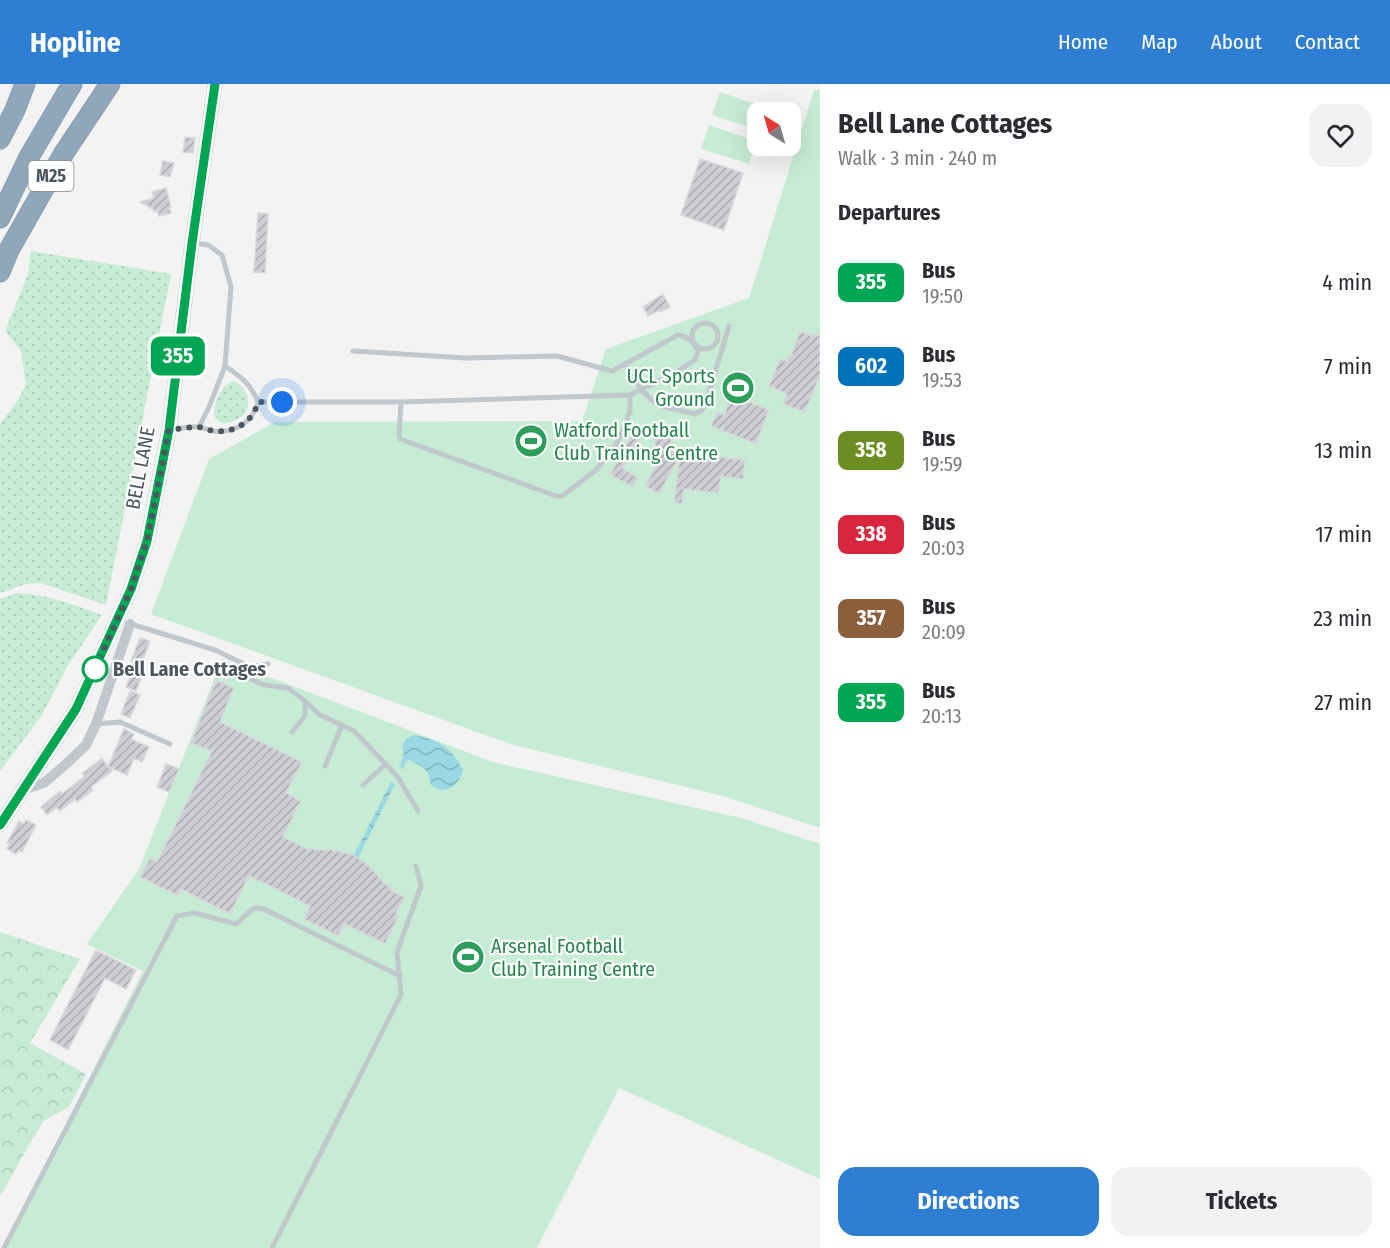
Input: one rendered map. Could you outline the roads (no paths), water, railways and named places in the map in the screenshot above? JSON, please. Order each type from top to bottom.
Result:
[{"type":"highway","points":[[0,139],[26,84]]},
{"type":"highway","points":[[15,110],[32,84]]},
{"type":"highway","name":"M25","points":[[0,218],[29,158],[72,84]]},
{"type":"highway","name":"M25","points":[[0,272],[9,250],[64,153],[110,84]]},
{"type":"main road","name":"BELL LANE","points":[[0,825],[76,709],[124,622],[131,589],[147,541],[169,430],[192,243],[215,84]]},
{"type":"street","points":[[22,790],[44,783],[86,745],[96,724],[124,622]]},
{"type":"lane","points":[[192,243],[208,245],[222,255],[231,288],[225,366],[199,427]]},
{"type":"lane","points":[[258,402],[401,402],[630,395],[642,391],[695,360],[698,352],[694,342],[693,334],[700,324],[708,324],[717,331],[717,340],[712,346],[700,348],[694,342],[687,337],[678,335],[612,371],[557,356],[466,358],[353,351]]},
{"type":"lane","points":[[625,364],[642,391],[658,405],[695,414],[702,410],[706,403],[729,326]]},
{"type":"lane","points":[[169,430],[199,427],[227,432],[244,424],[251,417],[258,402],[254,391],[240,375],[225,366]]},
{"type":"lane","points":[[401,402],[400,439],[556,496],[562,496],[589,477],[613,449],[630,411],[630,395]]},
{"type":"lane","points":[[124,622],[215,650],[250,667],[268,664]]},
{"type":"lane","points":[[250,667],[251,679],[264,685],[288,688],[320,715],[354,730],[398,777],[418,811]]},
{"type":"lane","points":[[291,732],[305,716],[305,701]]},
{"type":"lane","points":[[96,724],[120,722],[170,744]]},
{"type":"lane","points":[[325,766],[342,725]]},
{"type":"lane","points":[[363,785],[386,764]]},
{"type":"lane","points":[[272,1248],[400,994],[397,952],[421,886],[416,866]]},
{"type":"lane","points":[[4,1248],[177,916],[195,913],[236,924],[254,909],[264,909],[400,976]]},
{"type":"water","points":[[413,735],[437,742],[454,755],[463,770],[455,785],[441,790],[436,788],[431,785],[426,771],[408,759],[403,769],[399,767],[404,755],[402,748],[404,743]]},
{"type":"water","points":[[391,782],[395,784],[358,858],[354,855]]},
{"type":"place","name":"UCL Sports Ground","points":[[738,388]]},
{"type":"place","name":"Watford Football Club Training Centre","points":[[531,441]]},
{"type":"place","name":"Bell Lane Cottages","points":[[95,669]]},
{"type":"place","name":"Arsenal Football Club Training Centre","points":[[468,957]]}]
